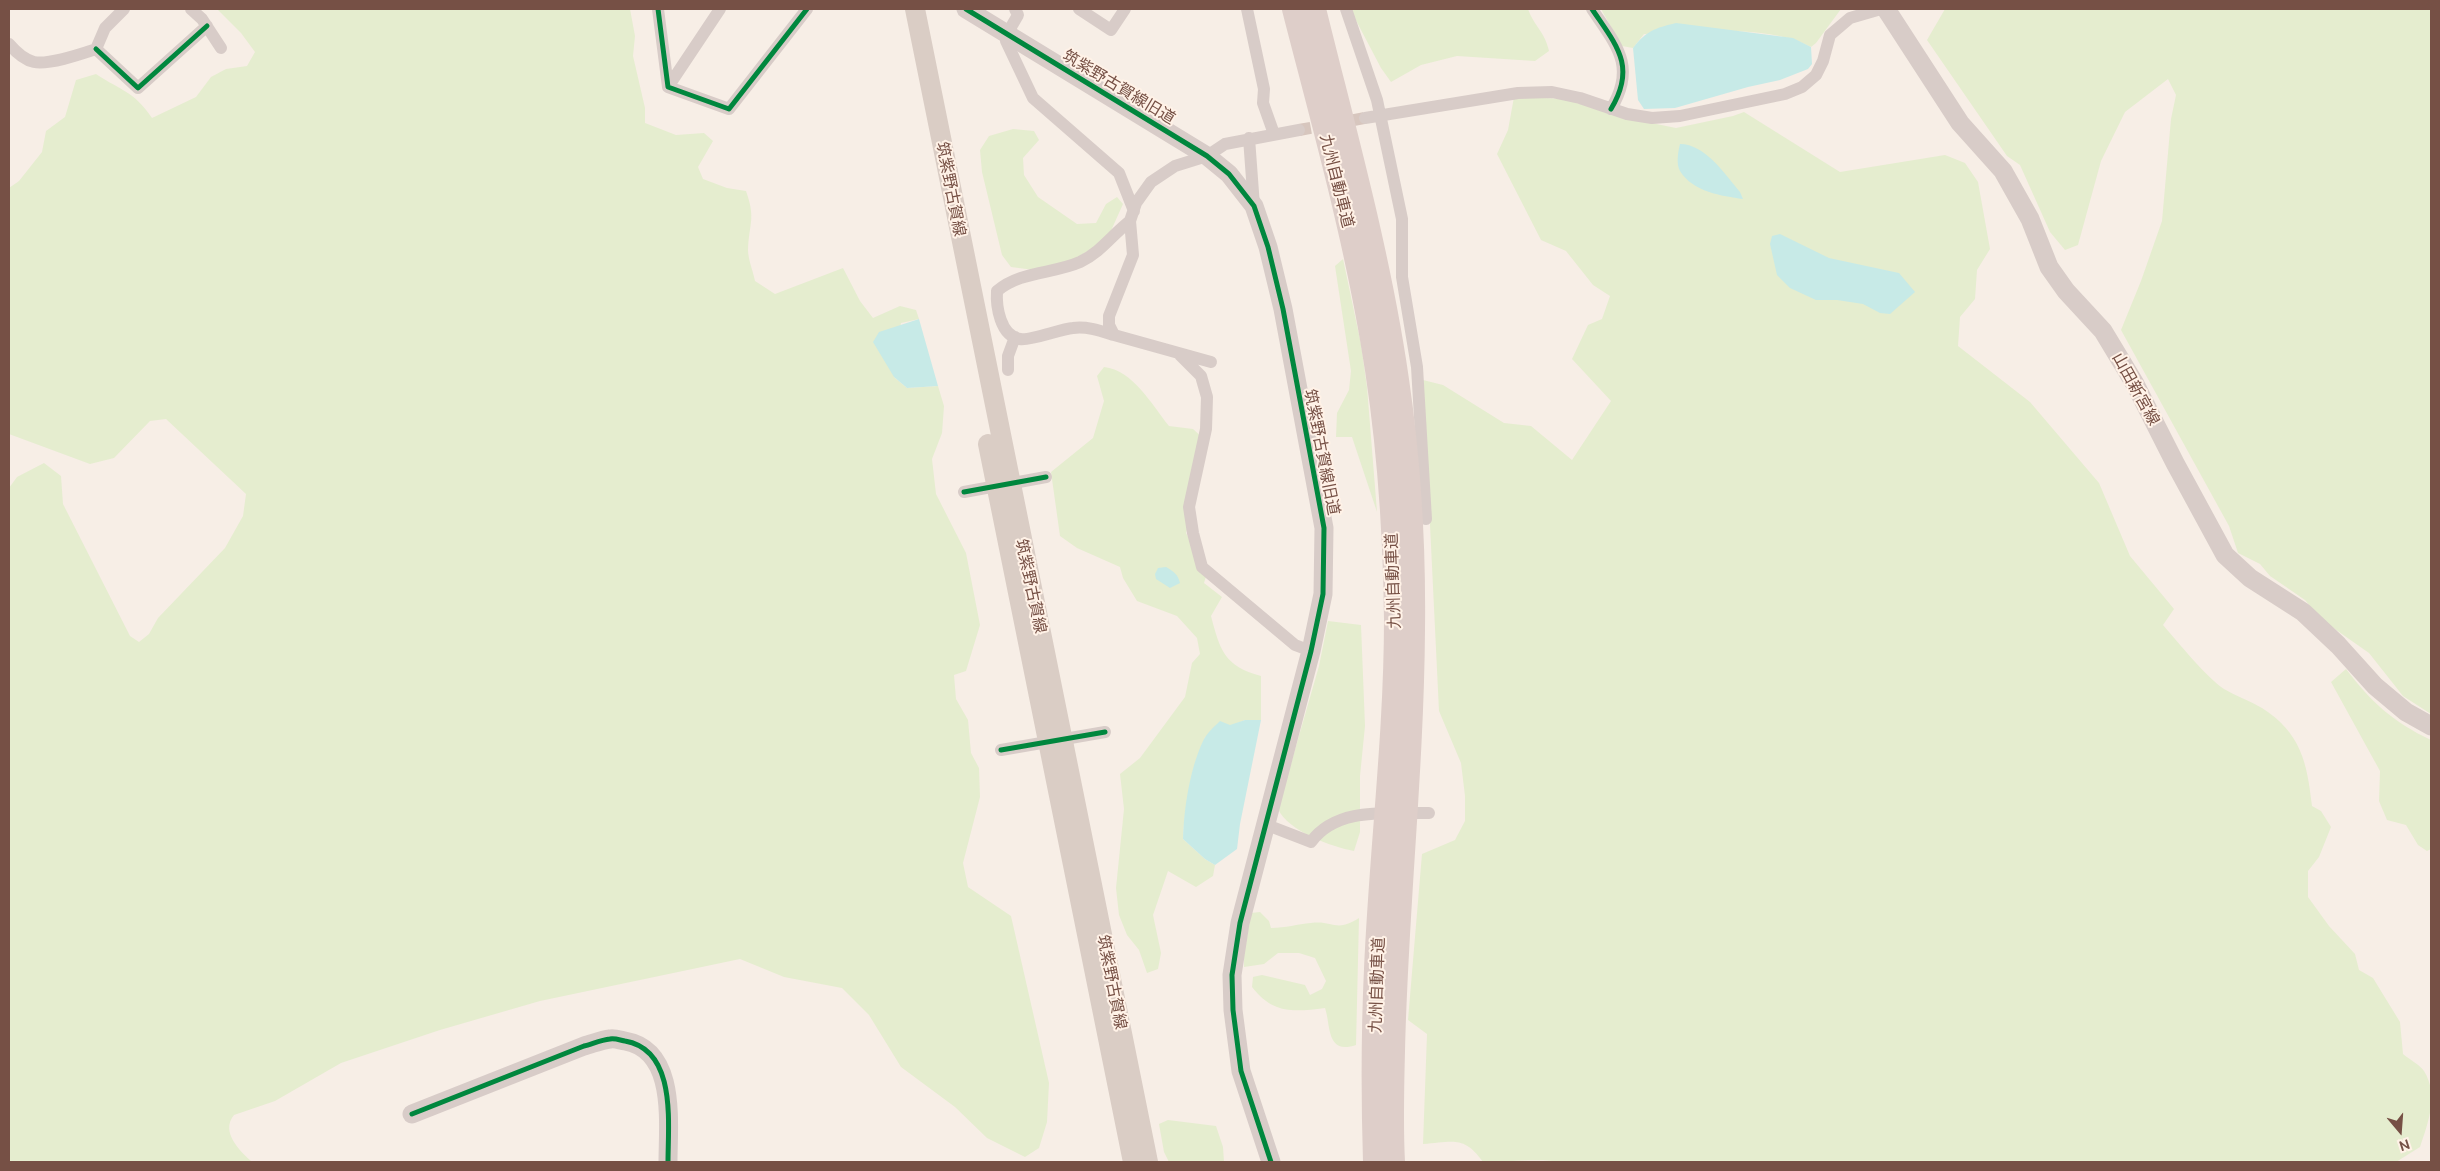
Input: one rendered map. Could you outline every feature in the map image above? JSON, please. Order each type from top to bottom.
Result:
[{"type":"highway","name":"九州自動車道","points":[[1294,9],[1356,259],[1372,340],[1386,436],[1396,619],[1393,710],[1376,970],[1373,1115],[1375,1162]]},
{"type":"highway","name":"九州自動車道","points":[[1314,9],[1369,229],[1385,308],[1402,416],[1412,528],[1413,640],[1410,729],[1394,984],[1393,1162]]},
{"type":"main road","name":"筑紫野古賀線","points":[[903,9],[973,369],[1133,1162]]},
{"type":"main road","name":"筑紫野古賀線","points":[[915,9],[1148,1162]]},
{"type":"street","points":[[96,49],[105,28],[124,9]]},
{"type":"street","points":[[192,9],[207,26],[221,48]]},
{"type":"street","points":[[658,9],[668,87]]},
{"type":"street","points":[[668,87],[720,9]]},
{"type":"street","points":[[668,87],[729,109],[806,9]]},
{"type":"street","name":"筑紫野古賀線旧道","points":[[966,9],[1207,156],[1229,174],[1254,206],[1268,247],[1282,309],[1324,528],[1323,594],[1312,651],[1240,923],[1232,974],[1233,1010],[1241,1071],[1271,1162]]},
{"type":"street","points":[[1015,9],[1018,15],[1007,34],[1006,41],[1033,98],[1119,173],[1132,216],[1133,255],[1109,316],[1109,325],[1114,335]]},
{"type":"street","points":[[1079,9],[1111,30],[1125,9]]},
{"type":"street","points":[[1247,9],[1264,89],[1263,103],[1274,134]]},
{"type":"street","points":[[1346,9],[1377,100],[1402,219],[1402,277],[1418,367],[1426,519]]},
{"type":"street","points":[[1592,9],[1619,49],[1622,62],[1624,81],[1620,96],[1611,109]]},
{"type":"street","points":[[1365,118],[1518,93],[1552,92],[1580,98],[1611,109],[1652,118],[1680,116],[1785,94],[1802,87],[1816,75],[1823,61],[1830,35],[1850,18],[1881,9]]},
{"type":"street","name":"山田新宮線","points":[[1886,9],[1960,123],[2003,172],[2030,218],[2049,268],[2066,291],[2103,332],[2135,384],[2225,555],[2250,578],[2302,612],[2338,645],[2375,686],[2406,712],[2431,726]]},
{"type":"street","points":[[96,49],[138,88],[207,26]]},
{"type":"street","points":[[9,44],[16,52],[35,62],[59,59],[96,49]]},
{"type":"street","points":[[1211,362],[1098,329],[1074,327],[1020,339],[1003,326],[996,303],[997,291],[1015,279],[1057,271],[1080,262],[1101,250],[1132,216],[1151,182],[1176,166],[1207,156],[1225,144],[1299,130]]},
{"type":"street","points":[[1249,138],[1254,206]]},
{"type":"street","points":[[1008,370],[1008,356],[1015,337]]},
{"type":"street","points":[[1178,353],[1201,376],[1207,397],[1206,429],[1189,507],[1192,533],[1202,567],[1295,645],[1312,651]]},
{"type":"street","points":[[964,492],[1046,477]]},
{"type":"street","points":[[1001,750],[1105,732]]},
{"type":"street","points":[[1267,825],[1311,842],[1319,830],[1354,814],[1428,813]]},
{"type":"street","points":[[412,1114],[584,1046],[611,1038],[636,1043],[650,1054],[663,1072],[667,1097],[668,1162]]},
{"type":"green space","points":[[217,9],[630,9],[635,36],[633,56],[645,108],[645,123],[676,135],[704,133],[713,141],[698,167],[703,179],[727,188],[746,191],[751,208],[748,254],[755,281],[775,294],[843,268],[860,301],[873,318],[900,306],[916,310],[919,319],[901,323],[894,377],[907,388],[938,386],[944,406],[942,433],[932,459],[936,494],[966,553],[980,625],[966,671],[954,675],[956,699],[968,720],[971,753],[979,768],[980,797],[963,863],[968,887],[1011,916],[1049,1083],[1047,1122],[1039,1148],[1025,1157],[987,1138],[955,1107],[901,1067],[869,1015],[842,988],[784,977],[740,959],[540,1001],[440,1030],[341,1063],[275,1101],[234,1115],[230,1121],[230,1134],[237,1147],[252,1162],[9,1162],[9,488],[17,477],[44,463],[61,476],[63,504],[130,636],[139,642],[149,634],[158,618],[225,548],[243,516],[246,494],[166,419],[150,421],[114,458],[90,464],[9,434],[9,188],[19,181],[42,152],[46,131],[65,117],[76,80],[96,74],[133,96],[152,118],[196,97],[211,77],[226,69],[247,66],[255,52],[241,33]]},
{"type":"green space","points":[[1350,9],[1528,9],[1545,39],[1549,51],[1535,61],[1457,56],[1421,65],[1391,82],[1381,68]]},
{"type":"green space","points":[[1601,9],[1841,9],[1811,47],[1772,35],[1751,32],[1707,31],[1644,34],[1633,48],[1622,46]]},
{"type":"green space","points":[[1945,9],[2431,9],[2431,714],[2403,696],[2369,653],[2322,620],[2305,600],[2270,576],[2260,564],[2238,553],[2229,526],[2121,330],[2162,221],[2171,119],[2176,95],[2168,79],[2125,112],[2101,161],[2078,245],[2065,250],[2050,232],[2020,165],[2007,156],[1927,40]]},
{"type":"green space","points":[[1514,97],[1571,99],[1612,115],[1676,128],[1744,112],[1840,172],[1945,155],[1965,163],[1978,182],[1990,249],[1977,270],[1975,299],[1960,317],[1958,346],[2030,402],[2099,483],[2130,556],[2174,609],[2163,625],[2192,659],[2217,684],[2262,708],[2286,728],[2294,738],[2308,776],[2312,806],[2321,811],[2331,827],[2319,857],[2308,871],[2308,897],[2329,926],[2355,954],[2359,970],[2373,978],[2400,1022],[2403,1054],[2424,1071],[2431,1090],[2431,1109],[2420,1147],[2396,1162],[1562,1162],[1533,1160],[1483,1162],[1476,1153],[1464,1144],[1450,1142],[1423,1144],[1427,1034],[1408,1020],[1422,854],[1455,840],[1465,821],[1465,796],[1461,763],[1439,711],[1423,380],[1443,385],[1504,423],[1531,426],[1572,460],[1611,401],[1572,359],[1588,325],[1602,319],[1610,296],[1593,285],[1566,251],[1541,240],[1497,154],[1508,130]]},
{"type":"green space","points":[[1013,129],[1034,131],[1039,140],[1023,158],[1024,175],[1038,197],[1077,224],[1096,223],[1106,204],[1117,197],[1123,204],[1110,233],[1093,248],[1061,267],[1034,270],[1011,267],[1002,255],[982,172],[980,150],[989,136]]},
{"type":"green space","points":[[1343,259],[1361,344],[1367,387],[1377,512],[1352,437],[1336,437],[1337,413],[1349,390],[1351,371],[1335,266]]},
{"type":"green space","points":[[1104,367],[1114,370],[1133,381],[1169,426],[1193,429],[1204,439],[1195,503],[1186,533],[1196,552],[1209,567],[1204,583],[1222,597],[1211,616],[1221,647],[1231,662],[1261,676],[1261,720],[1245,720],[1205,737],[1193,775],[1183,839],[1205,859],[1215,865],[1213,876],[1196,887],[1168,871],[1153,915],[1161,953],[1158,969],[1147,973],[1139,950],[1127,935],[1119,915],[1116,888],[1124,809],[1120,774],[1140,758],[1185,697],[1192,663],[1200,654],[1197,638],[1177,616],[1137,601],[1123,578],[1120,567],[1077,548],[1060,536],[1051,472],[1093,438],[1104,401],[1097,376]]},
{"type":"green space","points":[[1328,621],[1361,625],[1365,726],[1360,776],[1360,832],[1354,851],[1323,842],[1301,831],[1283,817],[1278,809],[1319,666]]},
{"type":"green space","points":[[2346,669],[2364,691],[2384,710],[2405,726],[2431,740],[2431,849],[2427,851],[2418,845],[2406,825],[2387,820],[2379,801],[2380,771],[2331,682]]},
{"type":"green space","points":[[1260,912],[1269,921],[1271,928],[1318,923],[1345,925],[1359,918],[1356,1045],[1339,1046],[1335,1042],[1331,1037],[1325,1008],[1293,1010],[1276,1007],[1260,996],[1252,987],[1253,977],[1262,975],[1305,985],[1310,995],[1322,989],[1326,981],[1315,958],[1299,953],[1278,953],[1264,964],[1244,967],[1244,955],[1251,913]]},
{"type":"green space","points":[[1168,1120],[1216,1126],[1223,1147],[1224,1162],[1169,1162],[1164,1152],[1159,1124]]},
{"type":"water","points":[[1676,23],[1793,38],[1811,47],[1812,64],[1808,69],[1780,80],[1675,108],[1644,109],[1638,100],[1633,48],[1651,31]]},
{"type":"water","points":[[1680,144],[1689,145],[1706,154],[1728,177],[1743,199],[1708,192],[1692,184],[1680,171],[1678,165]]},
{"type":"water","points":[[1780,234],[1829,258],[1899,273],[1915,292],[1890,314],[1880,313],[1863,304],[1837,300],[1816,300],[1790,288],[1777,275],[1770,244],[1772,236]]},
{"type":"water","points":[[919,319],[938,386],[907,388],[894,377],[873,342],[879,332]]},
{"type":"water","points":[[1166,567],[1175,573],[1180,583],[1170,588],[1156,579],[1155,574],[1158,568]]},
{"type":"water","points":[[1245,720],[1261,720],[1240,824],[1237,849],[1215,865],[1205,859],[1183,839],[1189,788],[1199,750],[1207,734],[1220,721],[1230,725]]},
{"type":"tunnel","points":[[1299,130],[1365,118]]},
{"type":"cycle path","points":[[658,9],[668,87],[729,109],[807,9]]},
{"type":"cycle path","points":[[966,9],[1207,156],[1229,174],[1254,206],[1268,247],[1283,309],[1324,528],[1323,594],[1311,651],[1240,923],[1232,975],[1233,1010],[1241,1071],[1271,1162]]},
{"type":"cycle path","points":[[1592,9],[1615,45],[1623,68],[1619,94],[1611,109]]},
{"type":"cycle path","points":[[96,49],[138,88],[207,26]]},
{"type":"cycle path","points":[[964,492],[1046,477]]},
{"type":"cycle path","points":[[1001,750],[1105,732]]},
{"type":"cycle path","points":[[412,1114],[584,1046],[617,1039],[642,1047],[654,1058],[661,1073],[666,1090],[668,1109],[668,1162]]}]
